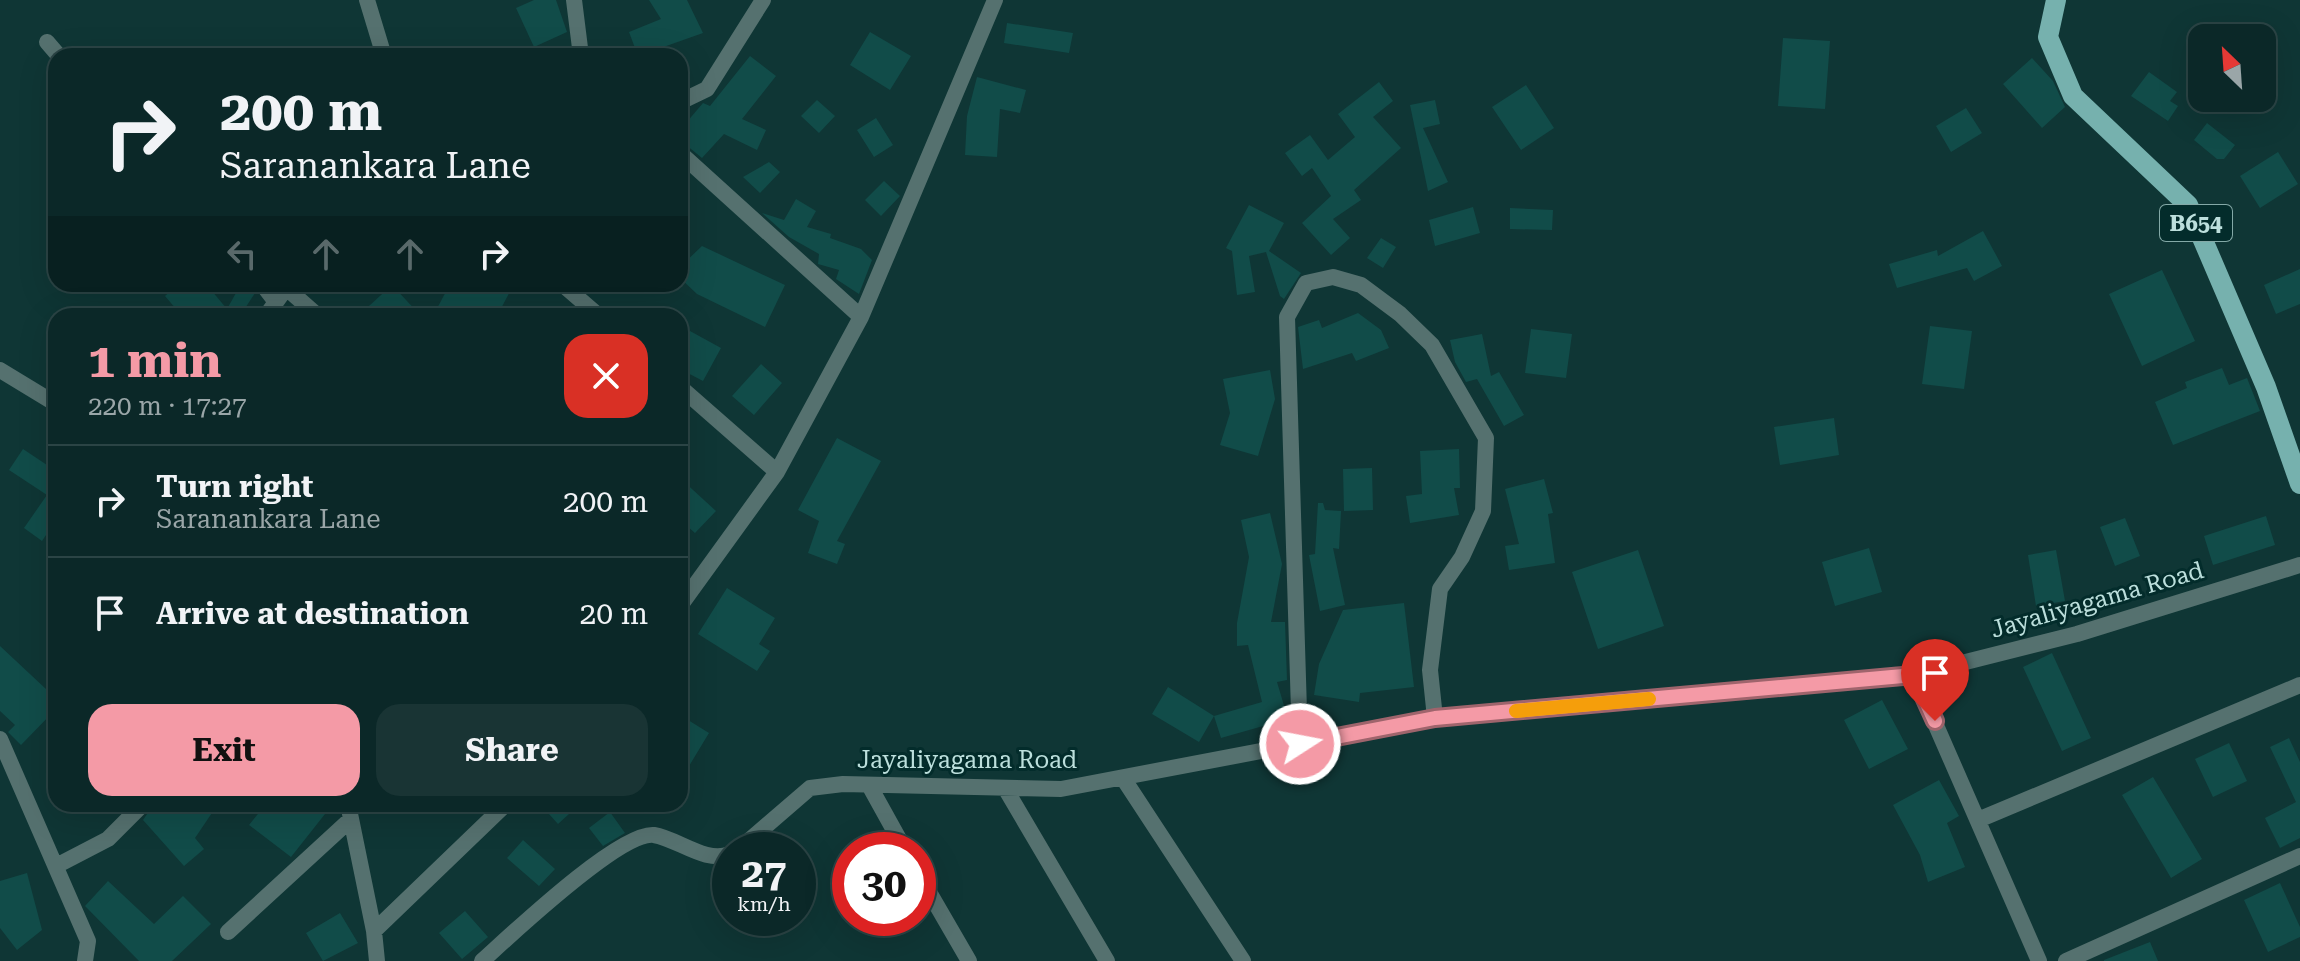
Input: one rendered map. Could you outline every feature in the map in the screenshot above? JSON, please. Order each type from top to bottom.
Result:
[{"type":"main road","name":"B654","points":[[2056,0],[2048,37],[2073,96],[2188,205],[2266,387],[2300,484]]},
{"type":"street","points":[[367,0],[382,48]]},
{"type":"street","points":[[574,0],[580,48]]},
{"type":"street","points":[[688,98],[707,89],[763,0]]},
{"type":"street","points":[[688,595],[777,472],[861,317],[995,0]]},
{"type":"street","points":[[47,42],[52,48]]},
{"type":"street","points":[[688,160],[861,317]]},
{"type":"street","points":[[1300,744],[1287,317],[1306,283],[1333,277],[1361,285],[1432,345],[1486,438],[1483,511],[1462,557],[1440,589],[1430,670],[1435,718]]},
{"type":"street","points":[[268,292],[275,301]]},
{"type":"street","points":[[271,308],[281,292]]},
{"type":"street","points":[[293,292],[310,308]]},
{"type":"street","points":[[571,292],[590,308]]},
{"type":"street","points":[[0,370],[48,399]]},
{"type":"street","points":[[688,394],[777,472]]},
{"type":"street","name":"Jayaliyagama Road","points":[[759,832],[810,788],[869,785],[1061,789],[1435,718],[1914,675],[2077,634],[2300,565]]},
{"type":"street","points":[[1914,675],[2039,961]]},
{"type":"street","points":[[1978,820],[2300,685]]},
{"type":"street","points":[[0,739],[88,941],[85,961]]},
{"type":"street","points":[[1123,778],[1243,961]]},
{"type":"street","points":[[869,785],[895,832]]},
{"type":"street","points":[[1005,788],[1107,961]]},
{"type":"street","points":[[56,866],[108,839],[135,812]]},
{"type":"street","points":[[228,932],[348,812]]},
{"type":"street","points":[[349,812],[374,931],[377,961]]},
{"type":"street","points":[[374,931],[498,812]]},
{"type":"street","points":[[482,961],[578,876],[634,841],[652,835],[712,855]]},
{"type":"street","points":[[2066,961],[2300,856]]},
{"type":"street","points":[[936,904],[969,961]]},
{"type":"building","points":[[534,0],[556,0],[567,32],[534,47],[516,8]]},
{"type":"building","points":[[649,0],[687,0],[703,33],[661,48],[635,48],[629,32],[661,19]]},
{"type":"building","points":[[1007,23],[1073,33],[1069,53],[1004,43]]},
{"type":"building","points":[[870,32],[911,56],[890,90],[850,65]]},
{"type":"building","points":[[1783,38],[1830,41],[1825,109],[1778,106]]},
{"type":"building","points":[[750,56],[776,76],[742,119],[766,130],[757,150],[724,134],[702,158],[688,147],[688,121],[703,103],[710,106]]},
{"type":"building","points":[[2032,58],[2053,81],[2065,107],[2042,128],[2003,84]]},
{"type":"building","points":[[2149,72],[2177,92],[2170,101],[2178,106],[2168,121],[2131,96]]},
{"type":"building","points":[[977,77],[1026,90],[1020,113],[1000,109],[997,157],[965,155],[967,116]]},
{"type":"building","points":[[1379,82],[1393,101],[1373,117],[1401,148],[1354,190],[1361,200],[1333,219],[1350,238],[1331,255],[1302,223],[1331,196],[1312,168],[1302,176],[1285,153],[1310,135],[1328,160],[1355,137],[1338,114]]},
{"type":"building","points":[[1526,85],[1554,128],[1521,150],[1492,107]]},
{"type":"building","points":[[817,100],[835,116],[819,133],[801,116]]},
{"type":"building","points":[[1435,100],[1440,124],[1423,128],[1448,182],[1428,191],[1410,105]]},
{"type":"building","points":[[1966,108],[1982,133],[1951,152],[1936,126]]},
{"type":"building","points":[[876,118],[893,145],[874,157],[857,130]]},
{"type":"building","points":[[2207,123],[2235,145],[2224,159],[2217,159],[2194,140]]},
{"type":"building","points":[[2278,152],[2298,184],[2260,208],[2240,176]]},
{"type":"building","points":[[769,162],[780,172],[760,193],[743,177]]},
{"type":"building","points":[[884,181],[900,196],[881,216],[865,200]]},
{"type":"building","points":[[796,199],[816,211],[807,227],[831,234],[830,238],[861,249],[872,260],[859,294],[836,279],[839,270],[818,264],[819,254],[789,237],[762,213],[784,220]]},
{"type":"building","points":[[1249,205],[1284,223],[1269,251],[1301,273],[1284,299],[1280,296],[1266,252],[1249,256],[1255,292],[1237,295],[1232,251],[1226,248]]},
{"type":"building","points":[[1473,207],[1480,233],[1435,246],[1429,220]]},
{"type":"building","points":[[1510,208],[1553,210],[1552,230],[1510,229]]},
{"type":"building","points":[[1983,231],[2002,266],[1974,281],[1967,268],[1897,288],[1889,264],[1937,250],[1938,256]]},
{"type":"building","points":[[1381,238],[1396,247],[1383,268],[1367,258]]},
{"type":"building","points":[[702,246],[785,285],[765,327],[697,294],[688,286],[688,259]]},
{"type":"building","points":[[2300,269],[2300,304],[2276,314],[2264,285]]},
{"type":"building","points":[[2162,270],[2195,341],[2142,366],[2109,294]]},
{"type":"building","points":[[170,292],[213,292],[226,308],[175,308],[165,296]]},
{"type":"building","points":[[237,292],[255,292],[245,308],[228,308]]},
{"type":"building","points":[[384,292],[399,292],[414,308],[367,308]]},
{"type":"building","points":[[446,292],[510,292],[501,308],[437,308]]},
{"type":"building","points":[[1358,313],[1381,330],[1389,348],[1356,361],[1352,353],[1303,369],[1298,327],[1319,320],[1322,328]]},
{"type":"building","points":[[1930,326],[1972,331],[1964,389],[1922,384]]},
{"type":"building","points":[[1531,329],[1572,334],[1566,378],[1525,373]]},
{"type":"building","points":[[690,331],[721,348],[703,381],[688,373]]},
{"type":"building","points":[[1482,334],[1491,376],[1499,372],[1524,415],[1504,426],[1477,379],[1466,382],[1455,362],[1450,340]]},
{"type":"building","points":[[761,364],[782,383],[754,415],[732,396]]},
{"type":"building","points":[[2222,368],[2229,385],[2247,378],[2260,411],[2173,445],[2155,402],[2187,388],[2185,382]]},
{"type":"building","points":[[1270,370],[1275,399],[1258,456],[1220,445],[1230,413],[1223,379]]},
{"type":"building","points":[[1834,418],[1839,455],[1780,465],[1774,427]]},
{"type":"building","points":[[837,438],[881,461],[837,541],[845,544],[837,564],[808,553],[819,521],[798,510]]},
{"type":"building","points":[[23,449],[48,466],[48,493],[47,495],[9,470]]},
{"type":"building","points":[[1459,449],[1460,488],[1454,488],[1459,515],[1410,523],[1406,496],[1422,494],[1420,451]]},
{"type":"building","points":[[1372,468],[1373,510],[1344,511],[1343,469]]},
{"type":"building","points":[[1544,479],[1553,513],[1548,514],[1555,563],[1509,570],[1505,546],[1519,544],[1505,489]]},
{"type":"building","points":[[688,485],[716,511],[695,533],[688,527]]},
{"type":"building","points":[[48,494],[48,532],[42,541],[24,528]]},
{"type":"building","points":[[1318,503],[1323,503],[1325,510],[1341,511],[1339,549],[1333,548],[1345,605],[1320,611],[1309,555],[1315,554]]},
{"type":"building","points":[[1270,513],[1282,564],[1271,622],[1285,622],[1287,680],[1277,682],[1288,719],[1221,738],[1214,716],[1262,702],[1248,645],[1237,646],[1237,623],[1249,557],[1241,520]]},
{"type":"building","points":[[2266,516],[2275,545],[2213,565],[2204,536]]},
{"type":"building","points":[[2125,518],[2140,556],[2115,566],[2100,527]]},
{"type":"building","points":[[1869,548],[1882,592],[1835,606],[1822,562]]},
{"type":"building","points":[[1638,550],[1664,626],[1598,649],[1572,572]]},
{"type":"building","points":[[2056,550],[2065,601],[2036,606],[2028,555]]},
{"type":"building","points":[[727,588],[775,618],[759,644],[770,651],[757,671],[698,634]]},
{"type":"building","points":[[1404,603],[1414,687],[1360,693],[1359,702],[1314,695],[1319,664],[1343,610]]},
{"type":"building","points":[[0,646],[46,689],[48,687],[48,717],[21,745],[8,732],[15,725],[0,711]]},
{"type":"building","points":[[2052,653],[2091,738],[2062,751],[2023,667]]},
{"type":"building","points":[[1168,687],[1214,716],[1199,742],[1152,714]]},
{"type":"building","points":[[1882,700],[1908,749],[1869,769],[1844,720]]},
{"type":"building","points":[[688,720],[709,733],[688,768]]},
{"type":"building","points":[[2289,738],[2300,762],[2300,838],[2280,848],[2265,818],[2296,802],[2270,747]]},
{"type":"building","points":[[2229,743],[2247,781],[2213,797],[2195,759]]},
{"type":"building","points":[[2153,777],[2202,859],[2171,878],[2122,795]]},
{"type":"building","points":[[1939,780],[1959,816],[1947,823],[1965,867],[1928,882],[1920,855],[1893,805]]},
{"type":"building","points":[[148,812],[213,812],[195,838],[204,849],[184,866],[143,820]]},
{"type":"building","points":[[260,812],[325,814],[291,857],[249,825]]},
{"type":"building","points":[[547,812],[571,812],[558,824]]},
{"type":"building","points":[[610,812],[625,833],[603,846],[589,828]]},
{"type":"building","points":[[523,840],[555,869],[539,886],[507,858]]},
{"type":"building","points":[[27,873],[42,930],[17,950],[0,928],[0,881]]},
{"type":"building","points":[[108,881],[154,924],[183,896],[211,924],[172,961],[139,961],[85,906]]},
{"type":"building","points":[[2280,883],[2300,927],[2300,937],[2268,952],[2244,900]]},
{"type":"building","points":[[465,911],[488,937],[462,959],[439,933]]},
{"type":"building","points":[[340,913],[358,943],[323,961],[306,933]]},
{"type":"building","points":[[2150,942],[2158,961],[2104,961],[2104,960]]},
{"type":"slow traffic","points":[[1516,711],[1649,699]]},
{"type":"route","points":[[1300,744],[1435,718],[1914,675],[1935,721]]}]
